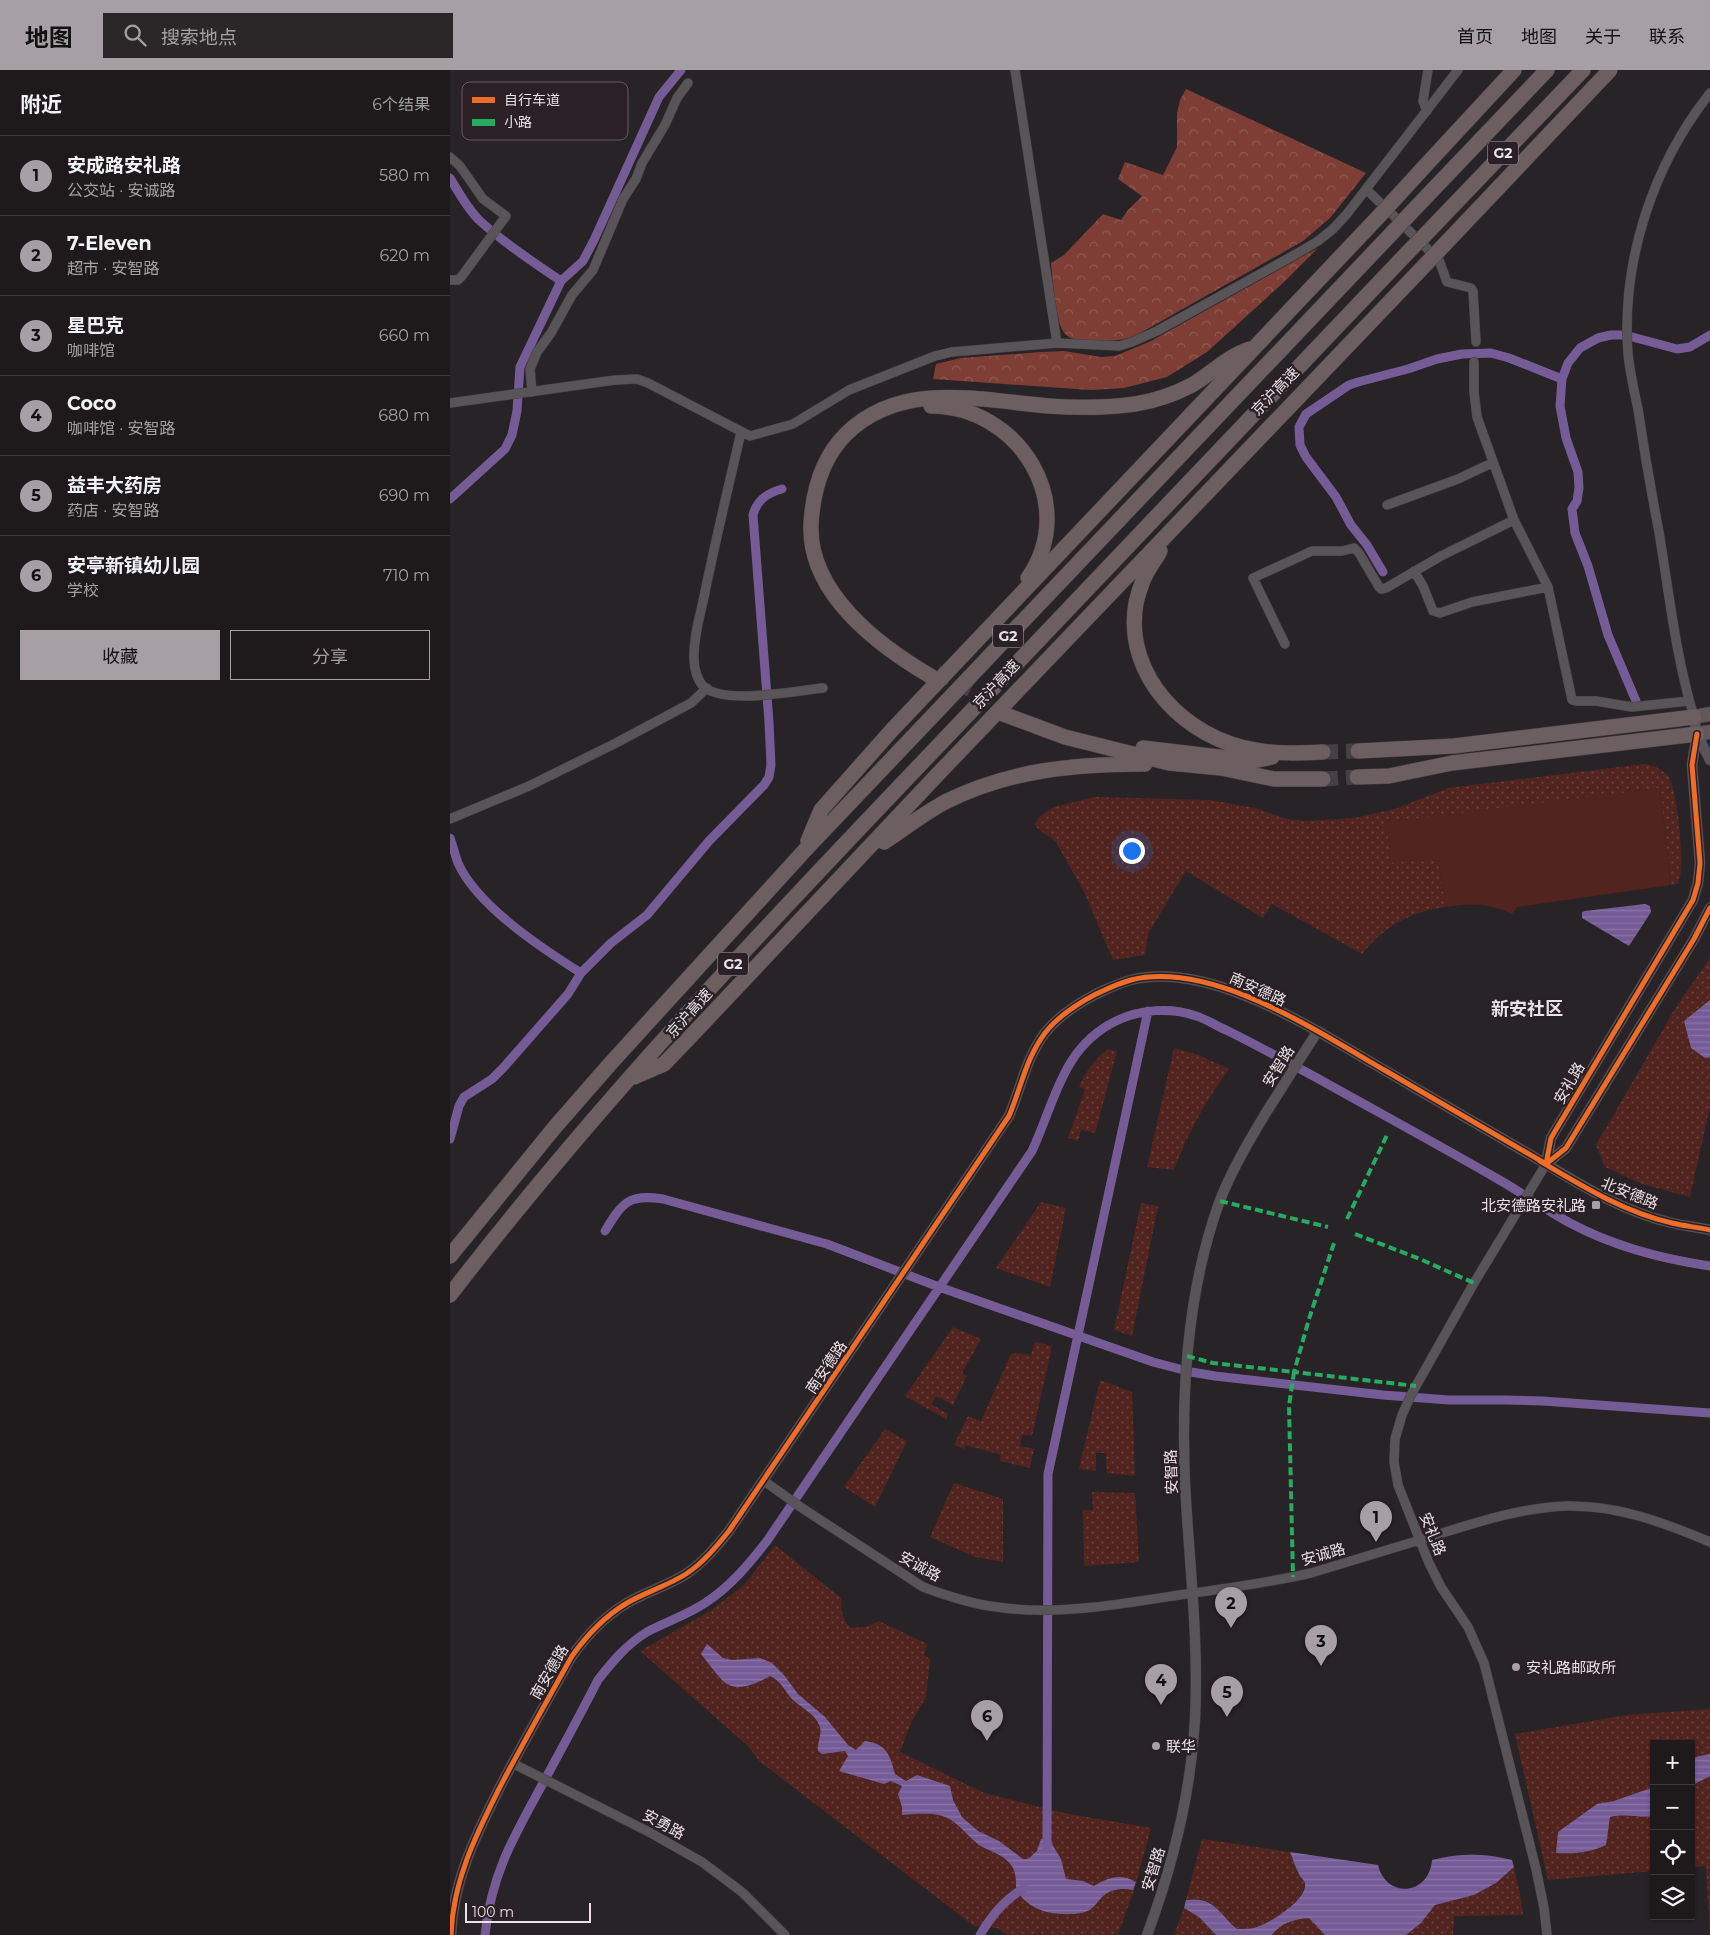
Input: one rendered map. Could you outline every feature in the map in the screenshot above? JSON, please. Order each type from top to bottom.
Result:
[{"type":"highway","points":[[806,848],[820,810],[892,730],[1211,394],[1514,70]]},
{"type":"highway","name":"京沪高速","points":[[450,1256],[555,1127],[616,1056],[806,848],[1547,70]]},
{"type":"highway","name":"京沪高速","points":[[450,1295],[573,1143],[808,882],[1279,386],[1583,70]]},
{"type":"highway","points":[[628,1080],[664,1064],[1610,70]]},
{"type":"highway","points":[[934,674],[866,622],[842,595],[825,563],[815,509],[822,492],[825,471],[832,451],[855,426],[871,414],[906,401],[942,397],[1049,406],[1107,406],[1136,403],[1164,396],[1192,385],[1236,354],[1255,347]]},
{"type":"highway","points":[[825,471],[846,444],[860,431],[890,413],[925,406],[942,406],[976,414],[1005,432],[1024,452],[1036,470],[1045,502],[1045,538],[1036,563],[1023,586],[997,619]]},
{"type":"highway","points":[[1164,538],[1159,554],[1144,580],[1136,601],[1133,625],[1137,648],[1145,670],[1156,690],[1188,722],[1208,734],[1228,743],[1254,750],[1293,754]]},
{"type":"highway","points":[[1169,763],[1065,737],[1005,712],[1120,745],[1169,752],[1253,760],[1323,752]]},
{"type":"highway","points":[[1358,751],[1454,746],[1694,717]]},
{"type":"highway","points":[[1357,777],[1389,776],[1452,763],[1703,733]]},
{"type":"highway","points":[[865,852],[886,841],[909,823],[944,803],[986,784],[1056,768],[1080,765],[1169,763],[1221,768],[1292,780],[1323,778]]},
{"type":"main road","points":[[1694,717],[1710,714]]},
{"type":"street","points":[[1014,70],[1058,343]]},
{"type":"street","points":[[1426,111],[1423,101],[1428,70]]},
{"type":"street","points":[[450,403],[616,380],[638,379],[750,436],[793,424],[849,390],[935,356],[975,349],[1058,343],[1119,346],[1132,342],[1157,331],[1318,241],[1333,229],[1346,215],[1458,70]]},
{"type":"street","points":[[530,392],[530,369],[538,352],[551,333],[572,294],[593,270],[623,199],[636,178],[642,162],[665,125],[676,98],[688,83]]},
{"type":"street","points":[[1710,93],[1683,130],[1652,194],[1636,252],[1628,327],[1630,370],[1689,701],[1694,717],[1703,733],[1710,760]]},
{"type":"street","points":[[450,157],[460,166],[483,199],[506,216],[462,276],[458,280],[450,280]]},
{"type":"street","points":[[1366,189],[1439,260],[1447,282],[1467,286],[1473,291],[1476,342]]},
{"type":"street","points":[[1474,362],[1475,406],[1492,463],[1514,520],[1548,587],[1572,700],[1596,701],[1632,707],[1689,701]]},
{"type":"street","points":[[741,432],[718,529],[695,645],[694,666],[696,674],[700,682],[707,688],[721,694],[760,694],[823,688]]},
{"type":"street","points":[[1387,505],[1458,479],[1492,463]]},
{"type":"street","points":[[1285,644],[1253,578],[1312,552],[1342,551],[1354,548],[1381,589],[1394,584],[1414,571],[1514,520]]},
{"type":"street","points":[[1414,571],[1436,613],[1472,602],[1548,587]]},
{"type":"street","points":[[452,818],[529,786],[616,743],[690,703],[707,688]]},
{"type":"street","name":"安礼路","points":[[1547,1935],[1538,1877],[1484,1663],[1468,1627],[1441,1587],[1419,1540],[1398,1485],[1394,1462],[1395,1439],[1412,1393],[1474,1283],[1546,1164],[1551,1138],[1693,900],[1698,883],[1700,863],[1692,765],[1703,733]]},
{"type":"street","name":"安礼路","points":[[1546,1164],[1566,1148],[1694,939],[1710,908]]},
{"type":"street","name":"南安德路","points":[[451,1935],[454,1900],[464,1864],[476,1834],[512,1763],[572,1656],[584,1639],[598,1625],[626,1603],[668,1584],[702,1563],[729,1531],[1009,1116],[1028,1063],[1045,1033],[1061,1016],[1080,1002],[1106,989],[1132,980],[1156,977],[1220,985],[1252,998],[1318,1031],[1546,1164]]},
{"type":"street","name":"安智路","points":[[1147,1935],[1177,1842],[1191,1764],[1195,1718],[1193,1593],[1185,1482],[1185,1382],[1197,1286],[1220,1201],[1233,1170],[1252,1136],[1318,1031]]},
{"type":"street","name":"北安德路","points":[[1546,1164],[1601,1196],[1641,1214],[1672,1223],[1710,1230]]},
{"type":"street","name":"安诚路","points":[[764,1481],[780,1494],[923,1586],[940,1593],[997,1608],[1054,1610],[1221,1590],[1289,1578],[1516,1511],[1569,1506],[1617,1511],[1647,1517],[1710,1542]]},
{"type":"street","name":"安勇路","points":[[512,1763],[679,1848],[713,1869],[742,1892],[785,1935]]},
{"type":"shaded area","points":[[1644,764],[1654,766],[1663,771],[1668,776],[1674,793],[1679,821],[1681,850],[1681,871],[1678,884],[1671,885],[1660,788],[1438,858],[1446,907],[1420,913],[1399,922],[1389,928],[1362,954],[1272,904],[1263,918],[1186,871],[1148,934],[1145,955],[1113,960],[1085,894],[1056,842],[1037,828],[1035,824],[1039,817],[1054,807],[1095,797],[1210,800],[1255,808],[1287,819],[1305,821],[1355,818],[1398,808],[1448,788]]},
{"type":"shaded area","points":[[1660,788],[1671,885],[1517,907],[1512,914],[1480,905],[1446,907],[1438,858],[1391,863],[1386,822]]},
{"type":"shaded area","points":[[1645,904],[1650,906],[1651,912],[1629,946],[1582,918],[1582,912],[1585,911]]},
{"type":"shaded area","points":[[1710,958],[1710,1106],[1690,1197],[1642,1184],[1605,1167],[1596,1145],[1676,1007]]},
{"type":"shaded area","points":[[1710,1000],[1710,1057],[1705,1058],[1691,1048],[1684,1021]]},
{"type":"shaded area","points":[[1174,1048],[1199,1055],[1229,1069],[1198,1118],[1174,1170],[1147,1167]]},
{"type":"shaded area","points":[[1108,1049],[1117,1051],[1095,1133],[1081,1130],[1078,1141],[1068,1138],[1085,1089],[1079,1087],[1091,1066]]},
{"type":"shaded area","points":[[1041,1202],[1066,1208],[1050,1287],[996,1268]]},
{"type":"shaded area","points":[[1141,1203],[1158,1206],[1132,1336],[1114,1330]]},
{"type":"shaded area","points":[[953,1327],[981,1339],[962,1373],[967,1376],[953,1405],[936,1396],[931,1404],[948,1414],[946,1419],[905,1396]]},
{"type":"shaded area","points":[[1035,1342],[1052,1346],[1032,1436],[1022,1434],[1020,1446],[1034,1449],[1030,1468],[1000,1461],[1001,1455],[966,1445],[964,1449],[954,1445],[968,1416],[981,1421],[1011,1354],[1031,1355]]},
{"type":"shaded area","points":[[1100,1380],[1132,1392],[1135,1476],[1107,1473],[1106,1453],[1096,1453],[1096,1471],[1079,1469]]},
{"type":"shaded area","points":[[885,1429],[907,1441],[875,1507],[844,1487]]},
{"type":"shaded area","points":[[954,1483],[1003,1499],[1003,1562],[975,1557],[930,1537]]},
{"type":"shaded area","points":[[1092,1492],[1135,1493],[1139,1562],[1084,1566],[1083,1510],[1093,1510]]},
{"type":"shaded area","points":[[775,1545],[841,1598],[843,1614],[851,1628],[866,1627],[879,1621],[927,1644],[924,1655],[930,1659],[926,1697],[912,1721],[900,1752],[984,1793],[1064,1813],[1151,1828],[1134,1890],[1118,1935],[1041,1935],[1039,1933],[1037,1935],[1007,1935],[997,1928],[974,1926],[759,1761],[749,1747],[640,1651],[710,1611],[744,1585]]},
{"type":"shaded area","points":[[707,1644],[723,1658],[732,1660],[760,1658],[772,1663],[798,1694],[825,1717],[848,1745],[856,1750],[865,1741],[872,1742],[883,1748],[889,1756],[895,1774],[906,1781],[917,1775],[950,1786],[953,1800],[962,1817],[978,1831],[999,1841],[1023,1859],[1028,1859],[1037,1851],[1041,1839],[1049,1839],[1061,1859],[1066,1879],[1083,1881],[1094,1886],[1110,1878],[1120,1877],[1136,1882],[1133,1890],[1120,1889],[1109,1892],[1086,1912],[1056,1914],[1033,1906],[1018,1893],[1016,1877],[1010,1864],[998,1854],[979,1845],[948,1818],[929,1814],[902,1815],[898,1794],[902,1786],[891,1781],[884,1784],[839,1771],[848,1756],[845,1751],[822,1754],[818,1751],[820,1727],[818,1722],[792,1699],[777,1680],[770,1676],[743,1687],[732,1686],[724,1682],[701,1654]]},
{"type":"shaded area","points":[[1710,1709],[1710,1935],[1706,1866],[1695,1867],[1695,1740],[1650,1740],[1650,1871],[1548,1880],[1515,1734],[1627,1715]]},
{"type":"shaded area","points":[[1710,1754],[1710,1776],[1695,1784],[1695,1757]]},
{"type":"shaded area","points":[[1650,1788],[1650,1816],[1622,1815],[1610,1817],[1606,1845],[1594,1850],[1556,1853],[1558,1832],[1597,1804],[1614,1801]]},
{"type":"shaded area","points":[[1202,1839],[1290,1852],[1300,1877],[1305,1882],[1304,1889],[1287,1910],[1272,1921],[1257,1927],[1237,1929],[1210,1903],[1196,1899],[1186,1900]]},
{"type":"shaded area","points":[[1290,1852],[1378,1865],[1382,1876],[1389,1884],[1407,1889],[1423,1881],[1429,1872],[1432,1860],[1462,1855],[1492,1856],[1512,1860],[1514,1867],[1496,1883],[1474,1895],[1435,1905],[1421,1923],[1406,1935],[1325,1935],[1309,1918],[1288,1922],[1279,1927],[1272,1935],[1216,1935],[1199,1917],[1184,1908],[1186,1900],[1196,1899],[1216,1907],[1237,1929],[1255,1928],[1263,1925],[1287,1910],[1304,1890],[1305,1883],[1295,1866]]},
{"type":"shaded area","points":[[1514,1867],[1523,1915],[1454,1916],[1453,1935],[1406,1935],[1421,1923],[1435,1905],[1474,1895],[1496,1883]]},
{"type":"shaded area","points":[[1184,1908],[1199,1917],[1216,1935],[1174,1935]]},
{"type":"shaded area","points":[[1299,1918],[1309,1918],[1325,1935],[1272,1935],[1284,1924]]},
{"type":"green space","points":[[1186,89],[1366,173],[1330,218],[1303,241],[1135,336],[1120,340],[1104,341],[1083,341],[1069,337],[1059,322],[1051,263],[1064,255],[1103,214],[1121,220],[1142,196],[1118,179],[1125,162],[1163,175],[1177,147],[1177,113],[1180,100]]},
{"type":"green space","points":[[1318,248],[1283,283],[1207,352],[1167,377],[1124,388],[1091,390],[933,379],[936,364],[961,358],[1064,351],[1101,357],[1115,356],[1151,341]]},
{"type":"waterway","points":[[450,499],[505,449],[512,435],[517,411],[520,367],[561,281],[583,261],[594,240],[659,97],[681,70]]},
{"type":"waterway","points":[[450,178],[479,220],[561,281]]},
{"type":"waterway","points":[[1636,701],[1608,635],[1588,566],[1575,533],[1572,509],[1577,501],[1579,488],[1578,472],[1566,438],[1560,406],[1562,379],[1568,363],[1580,348],[1598,338],[1611,335],[1625,335],[1677,349],[1690,347],[1710,335]]},
{"type":"waterway","points":[[1383,572],[1367,545],[1351,525],[1336,497],[1306,457],[1300,445],[1299,427],[1306,414],[1349,385],[1437,359],[1462,354],[1491,353],[1562,379]]},
{"type":"waterway","points":[[450,1139],[459,1106],[464,1097],[492,1079],[504,1067],[568,994],[581,973],[611,943],[647,915],[709,841],[764,785],[769,777],[771,765],[769,722],[753,515],[757,505],[763,498],[782,489]]},
{"type":"waterway","points":[[450,838],[458,863],[467,879],[480,895],[530,939],[581,973]]},
{"type":"waterway","points":[[485,1935],[492,1893],[505,1857],[598,1680],[633,1642],[647,1632],[698,1607],[723,1590],[746,1567],[767,1541],[1032,1151],[1054,1095],[1072,1061],[1083,1045],[1098,1032],[1116,1021],[1135,1014],[1166,1010],[1187,1013],[1204,1019],[1317,1078],[1505,1183],[1560,1218],[1586,1231],[1638,1250],[1674,1260],[1710,1266]]},
{"type":"waterway","points":[[1047,1847],[1048,1474],[1148,1011]]},
{"type":"waterway","points":[[605,1231],[617,1213],[628,1202],[642,1198],[663,1199],[827,1244],[939,1287],[1153,1362],[1215,1376],[1383,1395],[1449,1400],[1543,1401],[1710,1413]]},
{"type":"waterway","points":[[980,1935],[999,1908],[1024,1888]]},
{"type":"tunnel","points":[[937,672],[1008,709]]},
{"type":"tunnel","points":[[1323,752],[1358,751]]},
{"type":"tunnel","points":[[1323,779],[1357,777]]},
{"type":"marked path","points":[[1347,1219],[1388,1133]]},
{"type":"marked path","points":[[1220,1201],[1328,1227]]},
{"type":"marked path","points":[[1355,1234],[1420,1259],[1474,1283]]},
{"type":"marked path","points":[[1334,1243],[1294,1372],[1416,1386]]},
{"type":"marked path","points":[[1187,1356],[1213,1363],[1294,1372],[1289,1406],[1293,1577]]},
{"type":"cycle path","points":[[1546,1164],[1551,1138],[1693,900],[1698,883],[1700,863],[1692,765],[1697,734]]},
{"type":"cycle path","points":[[1546,1164],[1566,1148],[1694,939],[1710,908]]},
{"type":"cycle path","points":[[451,1935],[456,1895],[474,1840],[509,1771],[572,1656],[590,1633],[611,1614],[627,1603],[692,1570],[729,1531],[1009,1116],[1028,1063],[1038,1043],[1050,1027],[1068,1011],[1096,994],[1131,980],[1162,977],[1195,980],[1229,990],[1263,1003],[1297,1020],[1546,1164]]},
{"type":"cycle path","points":[[1540,1161],[1604,1197],[1637,1212],[1672,1223],[1710,1230]]},
{"type":"place","name":"北安德路安礼路","points":[[1596,1205]]},
{"type":"place","name":"安成路安礼路","points":[[1376,1542]]},
{"type":"place","name":"7-Eleven","points":[[1231,1628]]},
{"type":"place","name":"星巴克","points":[[1321,1666]]},
{"type":"place","name":"安礼路邮政所","points":[[1516,1667]]},
{"type":"place","name":"Coco","points":[[1161,1705]]},
{"type":"place","name":"益丰大药房","points":[[1227,1717]]},
{"type":"place","name":"安亭新镇幼儿园","points":[[987,1741]]},
{"type":"place","name":"联华","points":[[1156,1746]]},
{"type":"district","name":"新安社区","points":[[1527,1009]]}]
